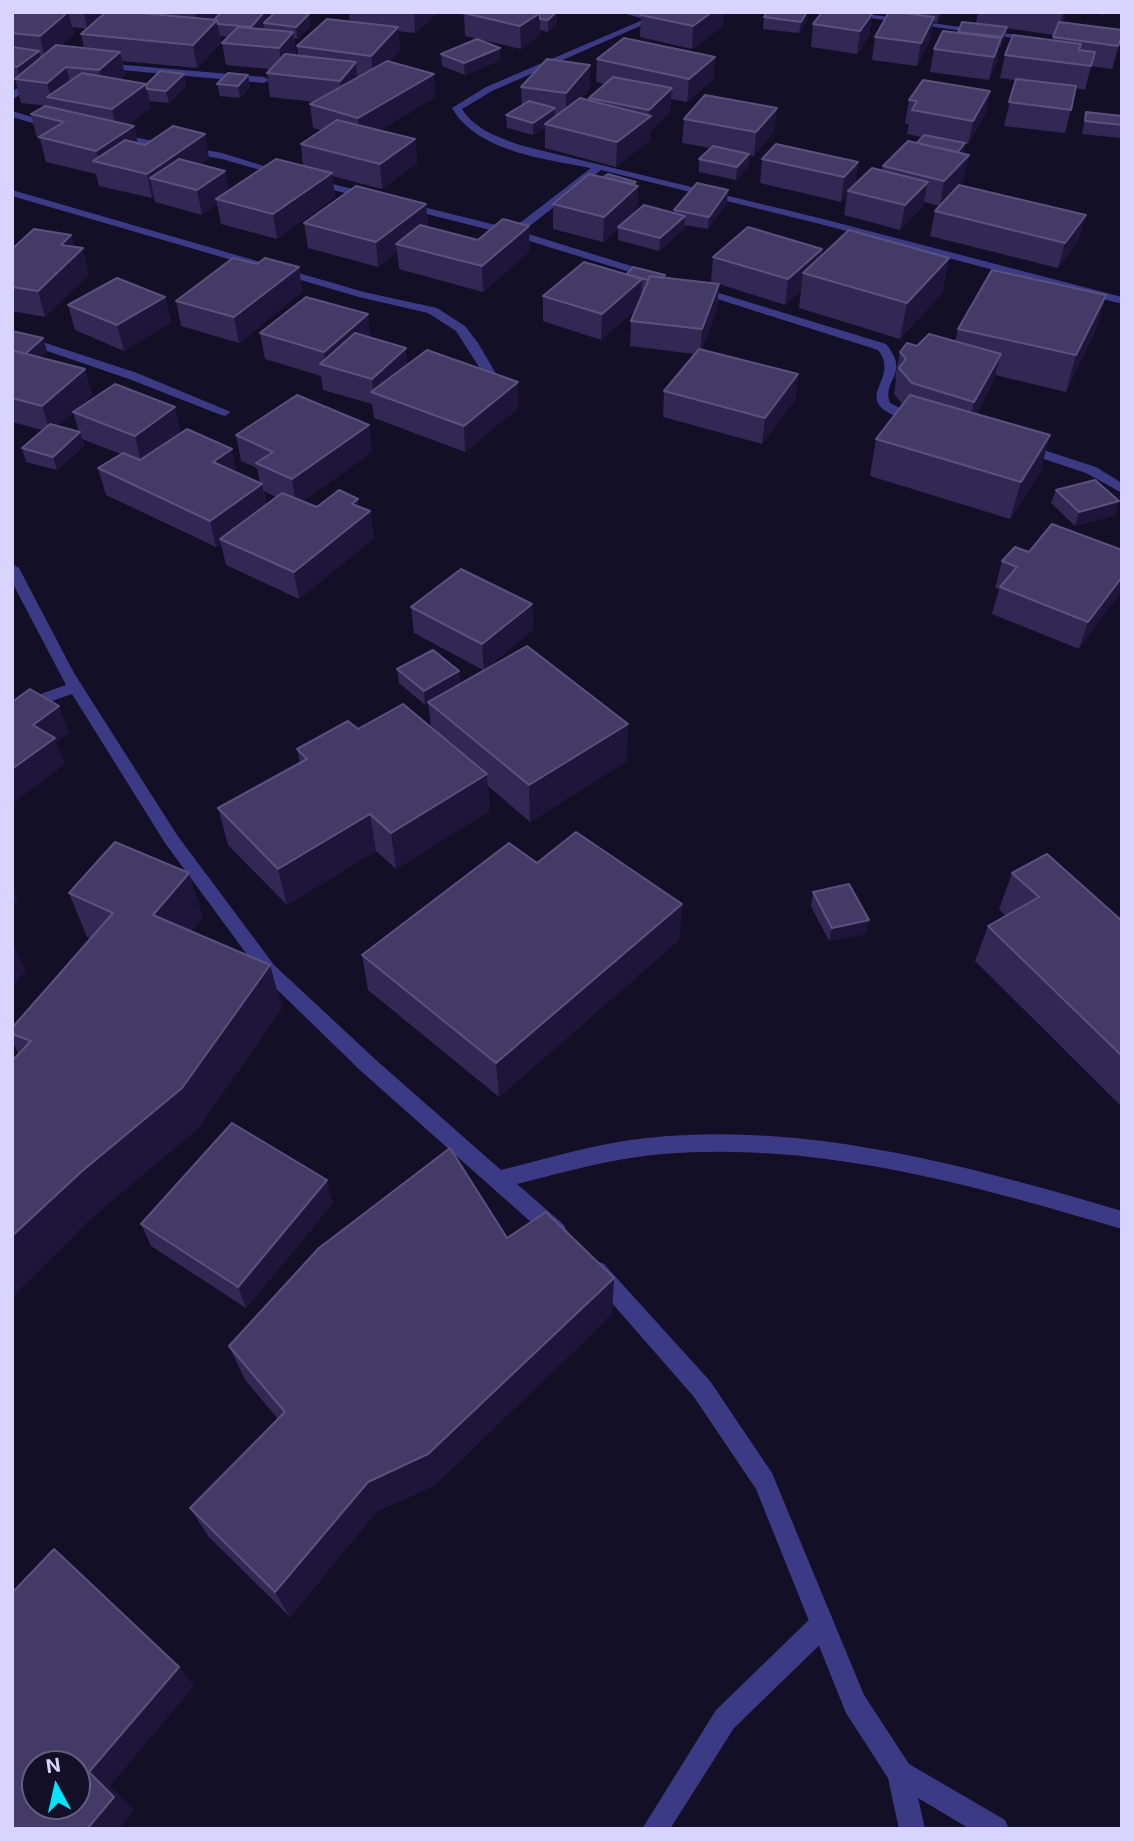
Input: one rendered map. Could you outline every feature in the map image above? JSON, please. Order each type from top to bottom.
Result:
[{"type":"street","points":[[623,12],[653,18]]},
{"type":"street","points":[[668,12],[489,89],[457,107],[460,118],[483,134],[520,148],[835,225],[1122,301]]},
{"type":"street","points":[[831,12],[865,19],[1042,39]]},
{"type":"street","points":[[96,65],[264,79]]},
{"type":"street","points":[[12,97],[41,75]]},
{"type":"street","points":[[12,114],[71,130]]},
{"type":"street","points":[[106,135],[195,149],[250,162],[299,179],[514,233],[665,280]]},
{"type":"street","points":[[514,233],[599,167]]},
{"type":"street","points":[[12,193],[363,295],[415,304],[444,315],[463,329],[499,389]]},
{"type":"street","points":[[678,284],[882,347],[891,355],[894,363],[881,392],[882,403],[888,411],[934,423]]},
{"type":"street","points":[[12,335],[133,376],[225,412]]},
{"type":"street","points":[[1012,444],[1091,470],[1122,489]]},
{"type":"street","points":[[12,568],[76,687],[171,839],[268,970],[369,1066],[577,1250],[702,1389],[764,1481],[855,1704],[900,1773],[912,1829]]},
{"type":"street","points":[[12,710],[76,687]]},
{"type":"street","points":[[498,1181],[598,1155],[663,1145],[752,1143],[887,1158],[1032,1193],[1122,1220]]},
{"type":"street","points":[[655,1829],[725,1719],[822,1625]]},
{"type":"street","points":[[900,1773],[996,1829]]},
{"type":"building","points":[[12,12],[68,12],[40,36],[12,33]]},
{"type":"building","points":[[106,12],[217,20],[193,45],[81,34]]},
{"type":"building","points":[[221,12],[264,12],[251,27],[218,24],[217,20],[214,20]]},
{"type":"building","points":[[275,12],[309,14],[296,27],[264,23]]},
{"type":"building","points":[[465,12],[537,12],[540,13],[520,26]]},
{"type":"building","points":[[537,12],[556,12],[548,20],[540,19],[540,13]]},
{"type":"building","points":[[645,12],[712,12],[693,26],[641,15]]},
{"type":"building","points":[[767,12],[807,12],[801,22],[764,17]]},
{"type":"building","points":[[822,12],[872,14],[860,31],[813,24]]},
{"type":"building","points":[[889,12],[934,17],[921,43],[875,37]]},
{"type":"building","points":[[327,19],[398,27],[371,56],[297,46]]},
{"type":"building","points":[[962,22],[1007,27],[1002,37],[958,32]]},
{"type":"building","points":[[1059,22],[1122,30],[1122,36],[1118,46],[1053,37]]},
{"type":"building","points":[[238,27],[293,32],[279,48],[222,43]]},
{"type":"building","points":[[943,31],[1001,38],[994,57],[934,49]]},
{"type":"building","points":[[1013,35],[1081,44],[1079,50],[1095,52],[1091,66],[1005,55]]},
{"type":"building","points":[[624,38],[715,57],[689,79],[597,59]]},
{"type":"building","points":[[477,39],[500,48],[464,63],[441,54]]},
{"type":"building","points":[[56,45],[120,52],[99,70],[66,67],[47,83],[15,79]]},
{"type":"building","points":[[12,47],[39,51],[17,67],[12,66]]},
{"type":"building","points":[[285,54],[356,62],[340,81],[267,73]]},
{"type":"building","points":[[547,59],[590,65],[566,93],[521,87]]},
{"type":"building","points":[[387,61],[434,74],[358,118],[310,104]]},
{"type":"building","points":[[160,71],[184,74],[166,91],[147,89],[146,85]]},
{"type":"building","points":[[82,73],[146,84],[112,109],[47,97]]},
{"type":"building","points":[[228,73],[248,75],[238,86],[217,84]]},
{"type":"building","points":[[613,77],[672,88],[649,110],[589,98]]},
{"type":"building","points":[[1016,79],[1076,86],[1071,110],[1009,102]]},
{"type":"building","points":[[923,80],[990,91],[973,121],[912,110],[917,101],[909,100]]},
{"type":"building","points":[[705,95],[777,108],[756,132],[684,119]]},
{"type":"building","points":[[580,98],[651,116],[617,142],[545,124]]},
{"type":"building","points":[[529,101],[555,108],[533,123],[506,115]]},
{"type":"building","points":[[45,106],[134,126],[96,151],[39,137],[64,122],[31,114]]},
{"type":"building","points":[[1086,112],[1122,116],[1122,125],[1085,121]]},
{"type":"building","points":[[337,120],[415,139],[380,164],[301,144]]},
{"type":"building","points":[[173,126],[205,134],[147,174],[93,161],[125,140],[145,145]]},
{"type":"building","points":[[924,135],[965,143],[958,152],[917,143]]},
{"type":"building","points":[[908,141],[969,155],[944,181],[883,166]]},
{"type":"building","points":[[776,144],[858,162],[844,177],[762,159]]},
{"type":"building","points":[[713,146],[749,154],[737,167],[699,159]]},
{"type":"building","points":[[179,159],[225,171],[197,190],[150,178]]},
{"type":"building","points":[[276,159],[332,173],[273,214],[216,199]]},
{"type":"building","points":[[872,168],[928,182],[905,205],[848,191]]},
{"type":"building","points":[[589,174],[638,186],[604,217],[553,204]]},
{"type":"building","points":[[608,174],[636,182],[633,184],[603,177]]},
{"type":"building","points":[[697,183],[728,190],[709,217],[674,210]]},
{"type":"building","points":[[959,185],[1086,215],[1065,243],[935,211]]},
{"type":"building","points":[[356,186],[426,204],[376,242],[304,223]]},
{"type":"building","points":[[644,205],[685,216],[660,238],[618,227]]},
{"type":"building","points":[[503,219],[529,226],[482,266],[396,244],[420,225],[478,240]]},
{"type":"building","points":[[748,227],[822,249],[788,279],[713,257]]},
{"type":"building","points":[[34,229],[71,235],[61,245],[83,248],[38,291],[12,287],[12,249]]},
{"type":"building","points":[[849,230],[949,258],[907,303],[803,273]]},
{"type":"building","points":[[233,258],[257,264],[265,258],[299,267],[234,317],[176,301]]},
{"type":"building","points":[[584,262],[642,279],[602,314],[543,296]]},
{"type":"building","points":[[633,267],[665,275],[663,278],[650,276],[648,280],[627,274]]},
{"type":"building","points":[[992,270],[1106,295],[1076,355],[958,329]]},
{"type":"building","points":[[650,276],[719,284],[702,329],[631,321]]},
{"type":"building","points":[[117,278],[165,297],[117,325],[68,305]]},
{"type":"building","points":[[306,297],[368,314],[324,352],[260,333]]},
{"type":"building","points":[[12,331],[43,338],[25,354],[15,351],[12,354]]},
{"type":"building","points":[[355,333],[406,348],[372,379],[320,364]]},
{"type":"building","points":[[929,334],[1001,354],[974,402],[912,383],[899,368],[906,359],[900,352],[907,343],[917,346]]},
{"type":"building","points":[[699,349],[798,374],[765,418],[664,391]]},
{"type":"building","points":[[427,350],[518,382],[464,426],[371,392]]},
{"type":"building","points":[[15,351],[85,369],[42,406],[12,398],[12,354]]},
{"type":"building","points":[[115,384],[175,407],[135,436],[73,412]]},
{"type":"building","points":[[297,395],[369,425],[292,479],[256,463],[273,452],[236,435]]},
{"type":"building","points":[[910,395],[1050,435],[1021,482],[876,439]]},
{"type":"building","points":[[50,424],[80,432],[53,457],[22,448]]},
{"type":"building","points":[[187,429],[232,449],[213,462],[262,484],[210,521],[98,468],[123,453],[140,460]]},
{"type":"building","points":[[1095,480],[1119,501],[1079,512],[1056,490]]},
{"type":"building","points":[[339,490],[358,499],[352,504],[370,511],[294,572],[220,539],[282,493],[317,507]]},
{"type":"building","points":[[1052,524],[1122,550],[1122,577],[1088,622],[1000,587],[1017,567],[1002,561],[1015,547],[1029,552]]},
{"type":"building","points":[[461,569],[532,604],[482,644],[411,607]]},
{"type":"building","points":[[527,646],[628,724],[529,785],[428,702]]},
{"type":"building","points":[[433,650],[459,671],[424,691],[397,669]]},
{"type":"building","points":[[30,689],[59,706],[33,725],[55,738],[12,769],[12,702]]},
{"type":"building","points":[[403,704],[487,774],[391,833],[370,814],[278,869],[218,808],[307,759],[297,749],[348,721],[358,729]]},
{"type":"building","points":[[576,832],[682,904],[496,1063],[362,955],[509,843],[537,863]]},
{"type":"building","points":[[115,842],[189,873],[153,915],[270,965],[182,1088],[81,1172],[12,1236],[12,1061],[31,1041],[12,1034],[12,1028],[113,913],[69,893]]},
{"type":"building","points":[[1047,854],[1122,921],[1122,1056],[988,926],[1039,897],[1012,873]]},
{"type":"building","points":[[849,884],[869,920],[832,928],[813,892]]},
{"type":"building","points":[[232,1123],[327,1180],[238,1287],[141,1224]]},
{"type":"building","points":[[450,1148],[507,1238],[546,1212],[614,1278],[428,1454],[368,1482],[275,1592],[190,1508],[285,1412],[229,1346],[319,1248]]},
{"type":"building","points":[[54,1549],[179,1667],[91,1770],[91,1750],[21,1750],[21,1820],[91,1820],[91,1774],[114,1797],[87,1829],[12,1829],[12,1593]]}]
